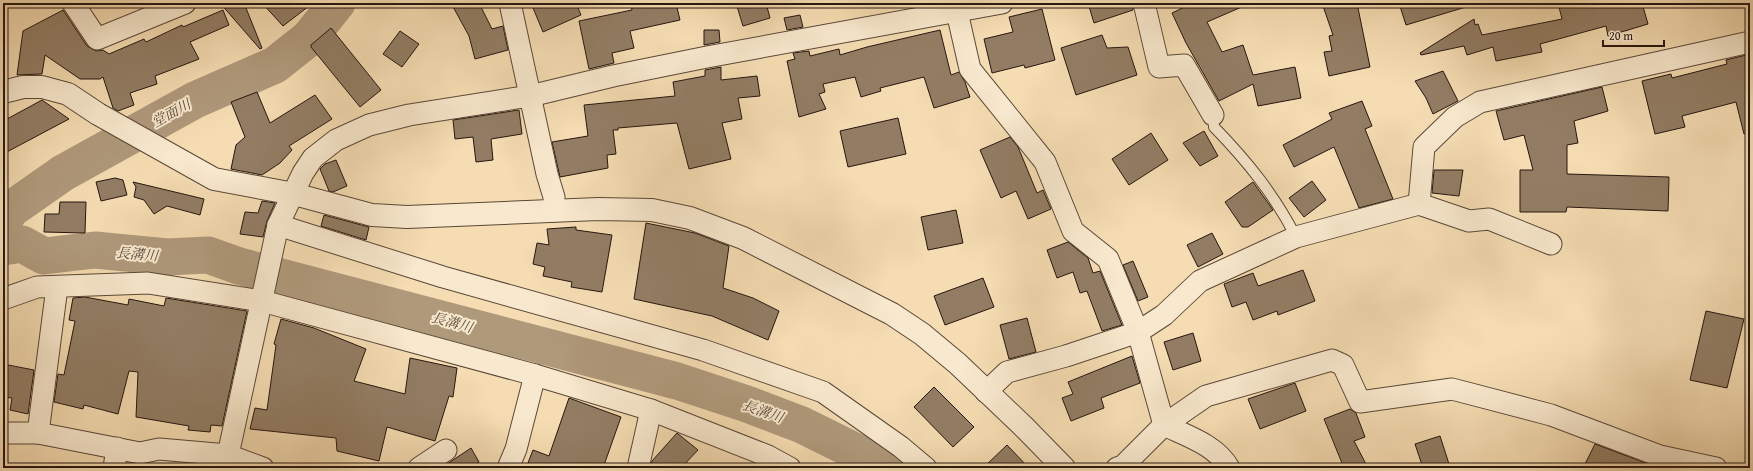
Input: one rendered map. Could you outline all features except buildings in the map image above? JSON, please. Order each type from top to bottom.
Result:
[{"type":"street","points":[[73,3],[97,39],[142,11],[185,3]]},
{"type":"street","points":[[510,3],[547,174],[554,197],[554,211]]},
{"type":"street","points":[[229,462],[278,225],[303,173],[313,158],[336,140],[369,125],[409,115],[530,96],[614,76],[785,42],[1002,3]]},
{"type":"street","points":[[1144,3],[1159,67],[1184,64],[1213,115]]},
{"type":"street","points":[[957,12],[970,69],[1045,162],[1073,231],[1108,259],[1138,332],[1164,425],[1202,443],[1225,460],[1229,468]]},
{"type":"street","points":[[1419,204],[1424,147],[1455,117],[1480,102],[1750,42]]},
{"type":"street","points":[[3,92],[23,87],[42,87],[68,94],[98,114],[149,141],[214,179],[294,194],[372,215],[407,218],[598,209],[652,210],[690,218],[743,238],[892,314],[922,334],[986,392],[1064,468]]},
{"type":"street","points":[[986,392],[1007,372],[1066,356],[1138,332],[1164,315],[1200,281],[1296,237],[1419,204],[1469,221],[1489,219],[1551,244]]},
{"type":"street","points":[[278,225],[443,277],[703,350],[823,392],[901,446],[926,468]]},
{"type":"street","points":[[3,299],[37,287],[148,283],[262,301],[535,375],[651,410],[768,456],[790,468]]},
{"type":"street","points":[[38,433],[56,287]]},
{"type":"street","points":[[1117,468],[1123,466],[1164,425],[1206,396],[1332,360],[1343,365],[1360,402],[1452,389],[1551,415],[1660,456],[1716,468]]},
{"type":"street","points":[[508,468],[516,449],[535,375]]},
{"type":"street","points":[[638,468],[651,410]]},
{"type":"street","points":[[3,433],[38,433],[115,458],[159,449],[263,468]]},
{"type":"street","points":[[419,468],[446,450]]},
{"type":"lane","points":[[1213,115],[1214,127],[1249,163],[1283,210],[1296,237]]},
{"type":"water","points":[[11,231],[44,246],[59,248],[60,268],[32,269],[27,257],[20,251],[3,257],[3,232]]},
{"type":"waterway","name":"堂面川","points":[[3,223],[10,210],[63,173],[195,100],[275,65],[309,38],[337,3]]},
{"type":"waterway","name":"長溝川","points":[[3,247],[22,244],[44,256],[95,250],[167,257],[208,255],[239,266],[677,381],[747,404],[802,425],[889,468]]}]
